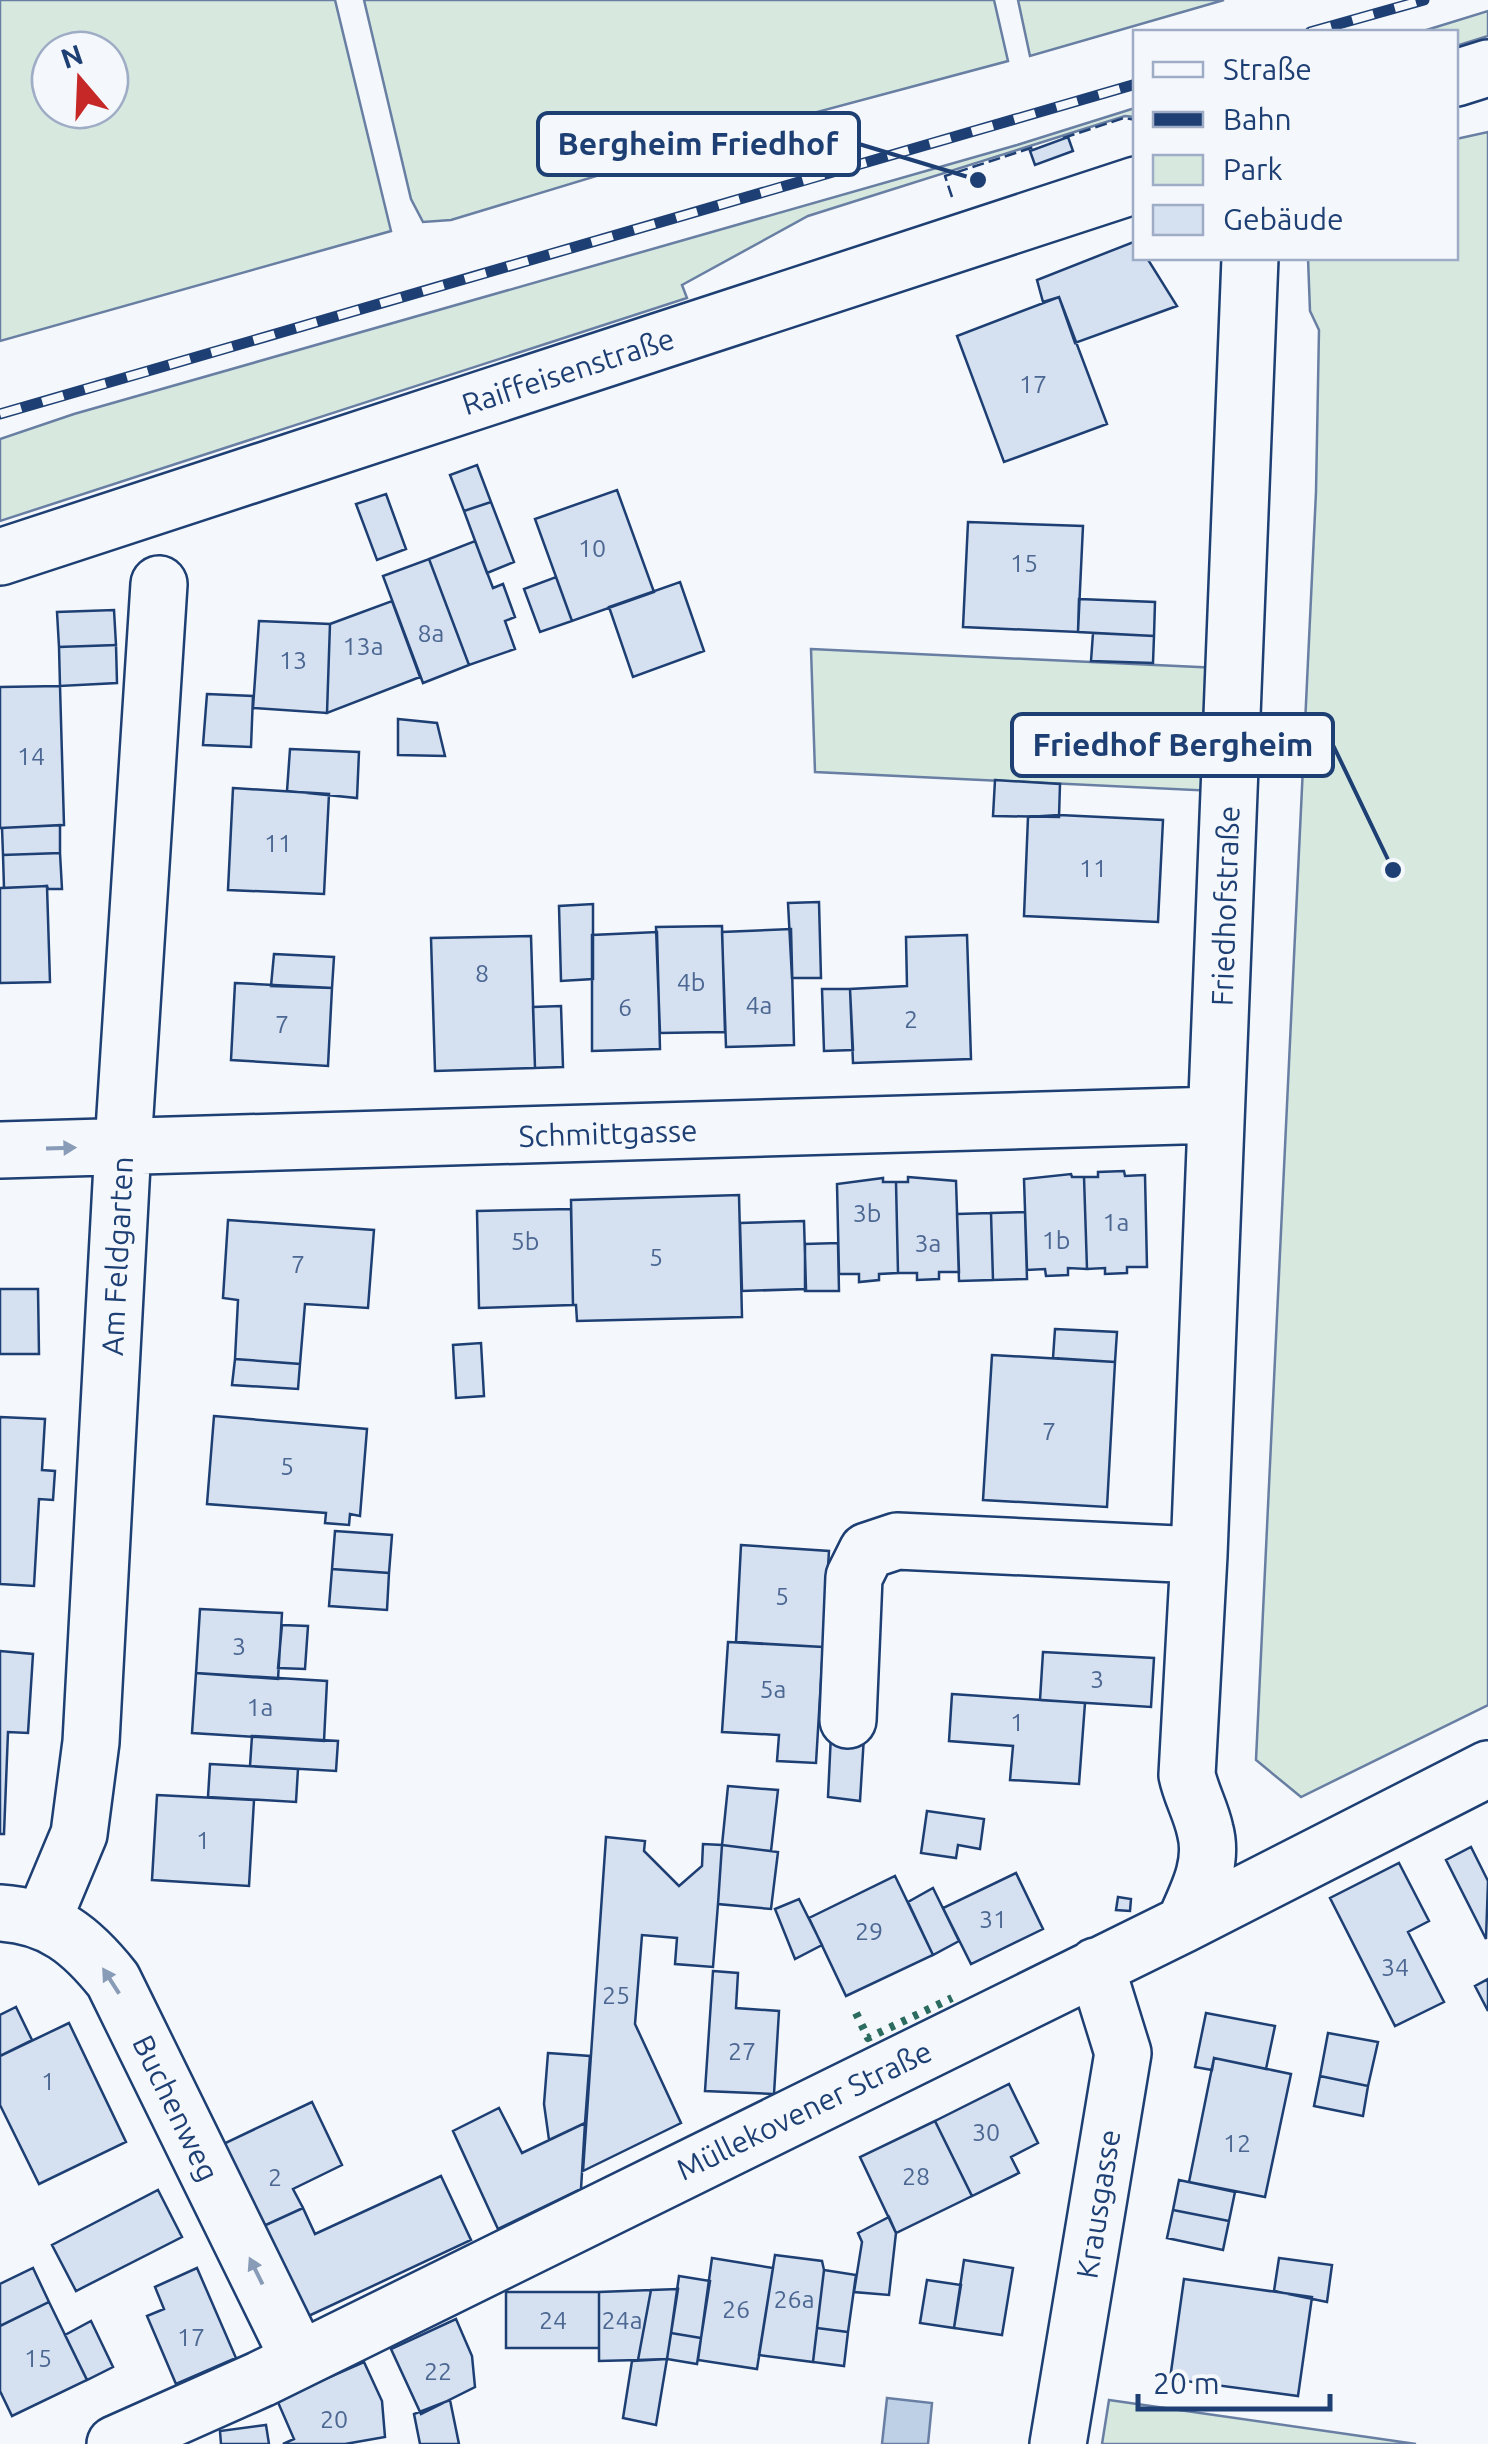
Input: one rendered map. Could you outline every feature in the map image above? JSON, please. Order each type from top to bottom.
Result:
[{"type":"street","points":[[1458,77],[1488,68]]},
{"type":"street","name":"Raiffeisenstraße","points":[[0,557],[1133,186]]},
{"type":"street","name":"Friedhofstraße","points":[[1184,1924],[1204,1880],[1208,1854],[1205,1828],[1187,1775],[1250,260]]},
{"type":"street","name":"Am Feldgarten","points":[[22,1917],[79,1834],[91,1742],[122,1146],[159,584]]},
{"type":"street","name":"Schmittgasse","points":[[0,1150],[1216,1115]]},
{"type":"street","points":[[848,1720],[854,1577],[866,1552],[897,1541],[1199,1555]]},
{"type":"street","name":"Müllekovener Straße","points":[[116,2444],[299,2359],[1184,1924],[1488,1769]]},
{"type":"street","name":"Buchenweg","points":[[22,1917],[88,1949],[113,1980],[299,2359]]},
{"type":"street","name":"Krausgasse","points":[[1058,2444],[1123,2053],[1096,1966]]},
{"type":"green space","points":[[0,0],[335,0],[391,231],[0,341]]},
{"type":"green space","points":[[364,0],[994,0],[1008,61],[735,134],[451,220],[423,222],[411,199]]},
{"type":"green space","points":[[1018,0],[1224,0],[1030,56]]},
{"type":"green space","points":[[1488,11],[1488,36],[1458,45],[1458,30],[1426,30]]},
{"type":"green space","points":[[1133,109],[1133,117],[1125,116],[808,216],[682,285],[687,298],[0,521],[0,439],[74,414]]},
{"type":"green space","points":[[1488,132],[1488,1705],[1301,1797],[1256,1760],[1316,492],[1319,330],[1310,311],[1308,260],[1458,260],[1458,139]]},
{"type":"green space","points":[[811,649],[1219,668],[1215,791],[815,772]]},
{"type":"green space","points":[[1109,2400],[1416,2444],[1102,2444]]},
{"type":"water","points":[[887,2398],[932,2403],[928,2444],[882,2444]]},
{"type":"building","points":[[1068,137],[1073,151],[1035,165],[1030,151]]},
{"type":"building","points":[[1133,242],[1133,260],[1148,260],[1177,306],[1075,343],[1059,297],[1043,302],[1037,280]]},
{"type":"building","points":[[1059,297],[1107,424],[1004,462],[957,336]]},
{"type":"building","points":[[477,465],[491,502],[464,511],[450,475]]},
{"type":"building","points":[[617,490],[654,592],[572,621],[535,519]]},
{"type":"building","points":[[386,494],[406,549],[377,560],[356,504]]},
{"type":"building","points":[[491,502],[514,562],[487,573],[464,511]]},
{"type":"building","points":[[968,522],[1083,526],[1078,632],[963,627]]},
{"type":"building","points":[[475,541],[493,588],[503,584],[515,617],[505,621],[515,649],[469,665],[429,559]]},
{"type":"building","points":[[429,559],[469,665],[423,683],[383,576]]},
{"type":"building","points":[[556,577],[572,621],[540,632],[524,589]]},
{"type":"building","points":[[680,582],[704,651],[633,677],[609,607]]},
{"type":"building","points":[[1079,599],[1155,602],[1154,636],[1078,632]]},
{"type":"building","points":[[392,601],[420,677],[327,713],[330,624]]},
{"type":"building","points":[[114,610],[116,645],[59,647],[57,612]]},
{"type":"building","points":[[259,621],[330,624],[327,713],[253,708]]},
{"type":"building","points":[[1093,633],[1154,636],[1153,663],[1091,661]]},
{"type":"building","points":[[116,645],[117,683],[60,686],[59,647]]},
{"type":"building","points":[[60,686],[64,825],[0,828],[0,687]]},
{"type":"building","points":[[207,694],[253,696],[251,747],[203,745]]},
{"type":"building","points":[[398,719],[437,723],[445,756],[398,755]]},
{"type":"building","points":[[290,749],[359,752],[357,798],[287,791]]},
{"type":"building","points":[[995,780],[1060,784],[1059,817],[993,816]]},
{"type":"building","points":[[233,788],[329,794],[324,894],[228,890]]},
{"type":"building","points":[[1028,817],[1163,820],[1158,922],[1024,916]]},
{"type":"building","points":[[60,825],[60,853],[3,855],[2,828]]},
{"type":"building","points":[[60,853],[62,889],[4,888],[3,855]]},
{"type":"building","points":[[47,886],[50,982],[0,983],[0,888]]},
{"type":"building","points":[[819,902],[821,978],[792,978],[788,903]]},
{"type":"building","points":[[593,904],[593,979],[561,981],[559,906]]},
{"type":"building","points":[[722,926],[725,1032],[660,1033],[656,927]]},
{"type":"building","points":[[791,929],[794,1045],[726,1047],[722,932]]},
{"type":"building","points":[[657,932],[660,1049],[592,1051],[592,935]]},
{"type":"building","points":[[967,935],[971,1059],[853,1063],[850,989],[907,986],[906,937]]},
{"type":"building","points":[[531,936],[535,1068],[435,1071],[431,938]]},
{"type":"building","points":[[274,954],[334,957],[332,988],[271,986]]},
{"type":"building","points":[[235,983],[332,988],[328,1066],[231,1060]]},
{"type":"building","points":[[822,989],[850,989],[853,1050],[824,1051]]},
{"type":"building","points":[[561,1006],[563,1067],[535,1068],[533,1007]]},
{"type":"building","points":[[1124,1171],[1125,1176],[1145,1175],[1147,1267],[1127,1267],[1127,1273],[1105,1274],[1105,1268],[1087,1269],[1084,1177]]},
{"type":"building","points":[[1071,1174],[1084,1177],[1087,1269],[1068,1268],[1068,1275],[1046,1276],[1045,1269],[1027,1270],[1024,1179]]},
{"type":"building","points":[[908,1177],[956,1181],[959,1272],[939,1272],[939,1279],[917,1280],[917,1273],[898,1273],[896,1182],[908,1182]]},
{"type":"building","points":[[883,1178],[883,1182],[896,1182],[898,1273],[879,1274],[879,1280],[859,1282],[859,1274],[839,1274],[837,1184]]},
{"type":"building","points":[[739,1195],[742,1317],[577,1321],[573,1305],[571,1200]]},
{"type":"building","points":[[571,1209],[573,1305],[479,1308],[477,1211]]},
{"type":"building","points":[[1025,1212],[1027,1279],[993,1280],[991,1213]]},
{"type":"building","points":[[991,1213],[993,1280],[959,1281],[957,1214]]},
{"type":"building","points":[[228,1220],[374,1230],[368,1308],[305,1304],[300,1364],[235,1359],[238,1300],[223,1298]]},
{"type":"building","points":[[804,1221],[806,1289],[742,1291],[740,1223]]},
{"type":"building","points":[[838,1243],[839,1291],[805,1291],[805,1244]]},
{"type":"building","points":[[0,1289],[38,1289],[39,1354],[0,1354]]},
{"type":"building","points":[[1055,1329],[1117,1332],[1115,1362],[1053,1358]]},
{"type":"building","points":[[481,1343],[484,1396],[456,1398],[453,1345]]},
{"type":"building","points":[[992,1355],[1115,1362],[1107,1507],[983,1500]]},
{"type":"building","points":[[235,1359],[300,1364],[298,1389],[232,1385]]},
{"type":"building","points":[[214,1416],[367,1429],[360,1516],[350,1514],[349,1525],[325,1523],[326,1513],[207,1504]]},
{"type":"building","points":[[0,1417],[45,1419],[42,1470],[55,1471],[53,1500],[39,1499],[34,1586],[0,1584]]},
{"type":"building","points":[[335,1531],[392,1535],[389,1573],[332,1569]]},
{"type":"building","points":[[741,1545],[829,1551],[823,1647],[736,1642]]},
{"type":"building","points":[[332,1569],[389,1573],[387,1610],[329,1606]]},
{"type":"building","points":[[200,1609],[282,1613],[278,1679],[196,1673]]},
{"type":"building","points":[[282,1625],[308,1626],[305,1669],[278,1668]]},
{"type":"building","points":[[728,1642],[823,1647],[816,1763],[777,1761],[779,1735],[722,1732]]},
{"type":"building","points":[[0,1651],[33,1654],[28,1733],[8,1732],[4,1834],[0,1834]]},
{"type":"building","points":[[1043,1652],[1154,1658],[1151,1707],[1040,1700]]},
{"type":"building","points":[[196,1673],[327,1681],[324,1741],[192,1733]]},
{"type":"building","points":[[952,1694],[1085,1703],[1079,1784],[1010,1780],[1013,1746],[949,1741]]},
{"type":"building","points":[[831,1734],[864,1736],[860,1801],[828,1797]]},
{"type":"building","points":[[252,1736],[338,1741],[336,1771],[250,1766]]},
{"type":"building","points":[[210,1764],[298,1769],[296,1802],[208,1797]]},
{"type":"building","points":[[728,1786],[778,1790],[771,1851],[722,1845]]},
{"type":"building","points":[[157,1795],[254,1800],[249,1886],[152,1880]]},
{"type":"building","points":[[927,1811],[984,1819],[980,1849],[958,1845],[956,1858],[921,1853]]},
{"type":"building","points":[[606,1837],[645,1841],[644,1851],[679,1886],[702,1866],[703,1844],[722,1845],[718,1904],[713,1967],[675,1964],[677,1938],[642,1935],[635,2024],[681,2123],[583,2171]]},
{"type":"building","points":[[722,1845],[778,1852],[771,1909],[718,1904]]},
{"type":"building","points":[[1471,1847],[1488,1881],[1486,1939],[1446,1860]]},
{"type":"building","points":[[1399,1863],[1429,1921],[1408,1932],[1444,2002],[1395,2026],[1330,1898]]},
{"type":"building","points":[[1016,1873],[1043,1929],[971,1964],[943,1908]]},
{"type":"building","points":[[895,1876],[933,1955],[846,1996],[809,1918]]},
{"type":"building","points":[[933,1888],[959,1941],[933,1955],[908,1902]]},
{"type":"building","points":[[1118,1897],[1131,1899],[1130,1911],[1116,1910]]},
{"type":"building","points":[[799,1899],[822,1945],[795,1959],[775,1909]]},
{"type":"building","points":[[713,1971],[738,1973],[736,2008],[779,2011],[774,2094],[705,2091]]},
{"type":"building","points":[[1488,1979],[1488,2011],[1475,1986]]},
{"type":"building","points":[[16,2007],[32,2040],[0,2056],[0,2015]]},
{"type":"building","points":[[1206,2013],[1275,2026],[1266,2069],[1214,2058],[1212,2070],[1195,2067]]},
{"type":"building","points":[[69,2023],[126,2142],[39,2184],[0,2105],[0,2056]]},
{"type":"building","points":[[1328,2033],[1378,2042],[1368,2086],[1320,2076]]},
{"type":"building","points":[[548,2053],[590,2056],[585,2123],[549,2140],[544,2104]]},
{"type":"building","points":[[1214,2058],[1291,2074],[1265,2197],[1189,2182]]},
{"type":"building","points":[[1320,2076],[1368,2086],[1363,2116],[1314,2106]]},
{"type":"building","points":[[1009,2084],[1038,2143],[1011,2157],[1019,2173],[972,2196],[935,2121]]},
{"type":"building","points":[[312,2102],[342,2165],[293,2189],[303,2208],[257,2229],[219,2146]]},
{"type":"building","points":[[499,2108],[522,2153],[585,2123],[581,2189],[498,2229],[453,2131]]},
{"type":"building","points":[[935,2121],[972,2196],[896,2233],[860,2157]]},
{"type":"building","points":[[441,2176],[471,2240],[300,2320],[257,2229],[303,2208],[315,2234]]},
{"type":"building","points":[[1179,2180],[1235,2192],[1229,2221],[1173,2210]]},
{"type":"building","points":[[158,2190],[182,2237],[76,2291],[52,2245]]},
{"type":"building","points":[[1173,2210],[1229,2221],[1223,2250],[1167,2238]]},
{"type":"building","points":[[889,2217],[896,2233],[889,2295],[854,2292],[862,2242],[858,2233]]},
{"type":"building","points":[[775,2255],[822,2261],[813,2362],[759,2355]]},
{"type":"building","points":[[712,2258],[773,2268],[757,2369],[698,2360]]},
{"type":"building","points":[[1279,2258],[1332,2265],[1327,2302],[1274,2291]]},
{"type":"building","points":[[964,2260],[1013,2268],[1002,2335],[954,2328]]},
{"type":"building","points":[[33,2268],[49,2302],[0,2326],[0,2284]]},
{"type":"building","points":[[197,2268],[236,2358],[176,2384],[147,2316],[164,2309],[155,2287]]},
{"type":"building","points":[[824,2270],[856,2275],[848,2332],[817,2328]]},
{"type":"building","points":[[679,2276],[710,2281],[701,2338],[671,2333]]},
{"type":"building","points":[[1184,2279],[1312,2297],[1298,2396],[1170,2379]]},
{"type":"building","points":[[927,2280],[961,2285],[954,2328],[920,2323]]},
{"type":"building","points":[[678,2289],[667,2359],[638,2360],[651,2290]]},
{"type":"building","points":[[651,2290],[638,2360],[599,2361],[599,2292]]},
{"type":"building","points":[[506,2292],[599,2292],[599,2348],[506,2348]]},
{"type":"building","points":[[49,2302],[87,2380],[12,2416],[0,2391],[0,2326]]},
{"type":"building","points":[[456,2319],[472,2356],[475,2387],[421,2414],[391,2349]]},
{"type":"building","points":[[91,2321],[113,2367],[87,2380],[65,2335]]},
{"type":"building","points":[[817,2328],[848,2332],[844,2366],[813,2362]]},
{"type":"building","points":[[671,2333],[701,2338],[697,2364],[667,2359]]},
{"type":"building","points":[[667,2359],[656,2425],[623,2418],[632,2361]]},
{"type":"building","points":[[364,2362],[382,2401],[385,2437],[345,2444],[283,2444],[294,2439],[277,2400]]},
{"type":"building","points":[[450,2400],[459,2444],[420,2444],[414,2414]]},
{"type":"building","points":[[266,2425],[269,2444],[221,2444],[220,2431]]},
{"type":"railway","points":[[1317,30],[1424,0]]},
{"type":"railway","points":[[0,414],[1133,85]]},
{"type":"hedge","points":[[856,2013],[868,2038],[952,1998]]},
{"type":"fence","points":[[1063,138],[1124,118],[1133,120]]},
{"type":"fence","points":[[952,197],[945,176],[1034,147]]},
{"type":"place","name":"Bergheim Friedhof","points":[[978,180]]},
{"type":"place","name":"Friedhof Bergheim","points":[[1393,870]]}]
